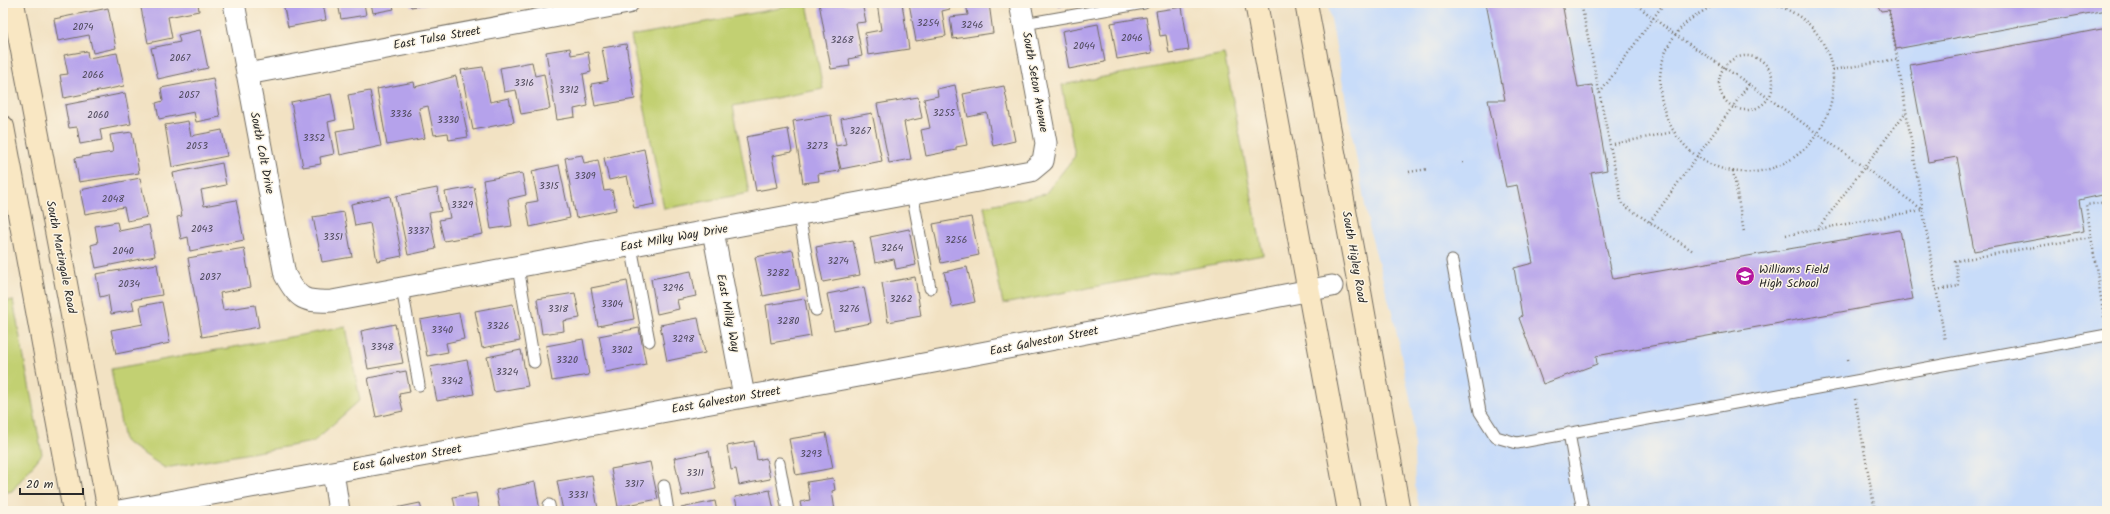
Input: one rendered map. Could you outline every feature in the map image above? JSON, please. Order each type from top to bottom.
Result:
[{"type":"main road","name":"South Martingale Road","points":[[13,3],[109,511]]},
{"type":"main road","points":[[1256,3],[1349,511]]},
{"type":"main road","name":"South Higley Road","points":[[1306,3],[1399,511]]},
{"type":"main road","points":[[3,127],[74,511]]},
{"type":"street","name":"South Colt Drive","points":[[234,3],[285,275],[293,290],[302,298]]},
{"type":"street","name":"East Tulsa Street","points":[[247,74],[628,3]]},
{"type":"street","name":"South Seton Avenue","points":[[1020,3],[1046,143],[1043,161]]},
{"type":"street","name":"East Milky Way Drive","points":[[302,298],[312,302],[332,301],[713,231],[1031,171],[1043,161]]},
{"type":"street","name":"East Milky Way","points":[[713,231],[744,396]]},
{"type":"street","name":"East Galveston Street","points":[[119,511],[897,369],[1332,286]]},
{"type":"street","points":[[332,472],[339,511]]},
{"type":"lane","points":[[1024,24],[1144,3]]},
{"type":"lane","points":[[912,193],[930,288]]},
{"type":"lane","points":[[799,215],[816,310]]},
{"type":"lane","points":[[631,246],[649,341]]},
{"type":"lane","points":[[1452,261],[1480,412],[1496,437],[1517,443],[2107,335]]},
{"type":"lane","points":[[518,267],[534,362]]},
{"type":"lane","points":[[402,288],[419,385]]},
{"type":"lane","points":[[1569,434],[1583,511]]},
{"type":"lane","points":[[779,463],[788,511]]},
{"type":"lane","points":[[664,486],[668,511]]},
{"type":"path","points":[[1581,3],[1622,204],[1693,251]]},
{"type":"path","points":[[1634,3],[1674,34],[1750,84],[1923,210]]},
{"type":"path","points":[[1600,93],[1664,3]]},
{"type":"path","points":[[1721,3],[1692,18],[1674,34],[1663,61],[1659,85],[1663,109],[1673,132],[1689,150],[1709,164],[1733,171],[1757,171],[1781,165],[1802,152],[1819,134],[1830,110],[1834,82],[1829,55],[1815,31],[1795,13],[1773,3]]},
{"type":"path","points":[[1889,10],[1945,341]]},
{"type":"path","points":[[1743,57],[1758,60],[1764,64],[1772,76],[1772,91],[1768,98],[1763,104],[1748,110],[1733,107],[1723,98],[1719,86],[1721,73],[1724,68],[1730,62],[1743,57]]},
{"type":"path","points":[[1832,70],[1898,59]]},
{"type":"path","points":[[1650,222],[1750,84]]},
{"type":"path","points":[[1817,230],[1906,111]]},
{"type":"path","points":[[1614,144],[1673,132]]},
{"type":"path","points":[[1409,172],[1428,169]]},
{"type":"path","points":[[1733,171],[1744,232]]},
{"type":"path","points":[[2104,318],[2086,205],[2107,202]]},
{"type":"path","points":[[1786,235],[1923,210]]},
{"type":"path","points":[[1936,290],[1959,286],[1955,261],[2091,237]]},
{"type":"path","points":[[1848,359],[1849,363]]},
{"type":"path","points":[[1855,399],[1875,511]]},
{"type":"shaded area","name":"Williams Field High School","points":[[1328,3],[2107,3],[2107,511],[1420,511],[1415,487],[1413,413],[1394,320],[1370,232]]},
{"type":"green space","points":[[807,3],[823,89],[733,106],[749,193],[664,209],[631,36]]},
{"type":"green space","points":[[1224,54],[1263,255],[1003,304],[984,206],[1045,194],[1075,156],[1062,85]]},
{"type":"green space","points":[[13,300],[42,454],[12,491],[3,493],[3,302]]},
{"type":"green space","points":[[346,327],[360,400],[313,442],[165,468],[124,441],[111,369]]},
{"type":"building","points":[[140,3],[198,3],[199,11],[168,17],[172,38],[148,43]]},
{"type":"building","points":[[283,3],[323,3],[326,20],[288,27]]},
{"type":"building","points":[[338,3],[364,3],[366,15],[341,19]]},
{"type":"building","points":[[371,3],[392,3],[394,9],[373,13]]},
{"type":"building","points":[[410,3],[428,3],[428,4],[411,7]]},
{"type":"building","points":[[819,3],[844,3],[844,5],[862,3],[866,22],[856,23],[862,56],[849,59],[850,66],[831,69]]},
{"type":"building","points":[[877,3],[902,3],[909,49],[868,55],[865,33],[881,30]]},
{"type":"building","points":[[909,3],[949,3],[950,9],[942,11],[946,36],[916,41]]},
{"type":"building","points":[[966,3],[989,3],[993,33],[953,39],[950,17],[968,15]]},
{"type":"building","points":[[1057,3],[1073,3],[1073,4],[1058,6]]},
{"type":"building","points":[[1486,3],[1562,3],[1578,87],[1592,85],[1607,170],[1591,173],[1613,279],[1900,230],[1913,299],[1596,356],[1597,364],[1543,384],[1519,318],[1522,316],[1514,268],[1533,263],[1517,185],[1506,187],[1488,100],[1505,100]]},
{"type":"building","points":[[1876,3],[2107,3],[2107,10],[1896,49],[1889,10],[1881,11]]},
{"type":"building","points":[[1182,7],[1189,50],[1169,53],[1166,35],[1160,36],[1156,11]]},
{"type":"building","points":[[108,8],[116,48],[93,53],[89,35],[58,41],[54,19]]},
{"type":"building","points":[[1146,17],[1152,53],[1117,59],[1111,23]]},
{"type":"building","points":[[1098,24],[1105,62],[1069,69],[1062,31]]},
{"type":"building","points":[[2107,28],[2107,194],[2079,200],[2084,231],[1974,251],[1957,157],[1928,162],[1910,65]]},
{"type":"building","points":[[200,30],[208,68],[158,79],[151,48],[180,42],[178,35]]},
{"type":"building","points":[[626,44],[635,99],[595,106],[591,84],[608,81],[602,48]]},
{"type":"building","points":[[570,48],[571,55],[588,52],[591,72],[583,74],[588,106],[574,109],[575,117],[557,120],[546,52]]},
{"type":"building","points":[[87,51],[88,58],[117,53],[124,86],[64,98],[60,75],[68,74],[64,55]]},
{"type":"building","points":[[532,62],[535,76],[544,74],[550,109],[521,114],[516,90],[504,92],[500,68]]},
{"type":"building","points":[[483,67],[490,102],[509,98],[514,122],[473,130],[461,70]]},
{"type":"building","points":[[456,76],[468,137],[449,140],[448,133],[434,135],[428,106],[419,108],[425,138],[387,145],[377,89],[414,82],[415,87]]},
{"type":"building","points":[[213,78],[220,117],[196,122],[194,112],[159,119],[156,103],[163,101],[161,88]]},
{"type":"building","points":[[955,85],[967,145],[956,147],[956,150],[926,156],[921,130],[930,128],[924,99],[938,96],[937,89]]},
{"type":"building","points":[[1004,86],[1015,141],[993,146],[987,113],[968,117],[963,94]]},
{"type":"building","points":[[370,91],[381,146],[340,155],[336,131],[354,128],[348,95]]},
{"type":"building","points":[[125,93],[131,124],[100,130],[102,140],[80,144],[77,127],[69,128],[65,105]]},
{"type":"building","points":[[331,94],[336,120],[328,122],[334,154],[320,157],[321,164],[303,167],[291,102]]},
{"type":"building","points":[[918,97],[922,118],[904,122],[911,159],[889,163],[877,104]]},
{"type":"building","points":[[872,113],[882,161],[841,169],[836,149],[840,171],[818,174],[819,181],[803,183],[793,121],[831,115],[836,146],[846,144],[841,119]]},
{"type":"building","points":[[188,121],[191,136],[222,130],[227,156],[172,167],[165,125]]},
{"type":"building","points":[[788,129],[792,152],[772,156],[778,187],[756,191],[746,137]]},
{"type":"building","points":[[132,132],[139,173],[79,182],[75,158],[113,152],[110,135]]},
{"type":"building","points":[[644,149],[655,204],[634,208],[627,176],[609,180],[604,158]]},
{"type":"building","points":[[582,155],[584,163],[598,160],[604,191],[612,190],[616,210],[576,218],[565,158]]},
{"type":"building","points":[[222,163],[226,185],[201,190],[204,206],[236,200],[244,240],[190,251],[188,237],[181,239],[177,217],[182,216],[173,173]]},
{"type":"building","points":[[559,165],[570,218],[530,227],[526,203],[538,201],[532,171]]},
{"type":"building","points":[[522,173],[526,195],[508,199],[512,226],[491,229],[483,180]]},
{"type":"building","points":[[140,178],[148,217],[127,221],[124,207],[85,214],[80,190]]},
{"type":"building","points":[[474,187],[483,234],[444,241],[439,220],[450,218],[445,192]]},
{"type":"building","points":[[437,188],[441,211],[429,213],[436,249],[408,255],[396,196]]},
{"type":"building","points":[[390,196],[402,256],[377,261],[370,223],[355,226],[351,204]]},
{"type":"building","points":[[344,212],[352,257],[322,262],[313,217]]},
{"type":"building","points":[[971,217],[979,255],[941,263],[933,224]]},
{"type":"building","points":[[117,222],[119,231],[149,225],[155,256],[96,268],[91,245],[98,243],[95,226]]},
{"type":"building","points":[[909,229],[916,265],[896,269],[894,259],[875,263],[870,237]]},
{"type":"building","points":[[853,240],[860,275],[823,282],[816,247]]},
{"type":"building","points":[[244,248],[251,287],[220,293],[223,310],[255,305],[259,327],[202,337],[188,258]]},
{"type":"building","points":[[793,250],[800,289],[763,296],[755,257]]},
{"type":"building","points":[[157,264],[162,295],[132,300],[134,310],[111,314],[108,295],[100,297],[96,274]]},
{"type":"building","points":[[967,267],[975,302],[952,307],[944,272]]},
{"type":"building","points":[[691,271],[696,296],[677,300],[679,309],[657,314],[651,279]]},
{"type":"building","points":[[915,277],[921,316],[888,322],[882,283]]},
{"type":"building","points":[[627,281],[634,319],[598,326],[591,288]]},
{"type":"building","points":[[864,287],[871,323],[834,330],[827,294]]},
{"type":"building","points":[[575,293],[580,318],[563,321],[564,331],[542,334],[537,299]]},
{"type":"building","points":[[805,299],[811,336],[771,343],[766,305]]},
{"type":"building","points":[[162,302],[170,343],[116,354],[111,330],[143,324],[140,306]]},
{"type":"building","points":[[513,304],[520,341],[482,348],[475,311]]},
{"type":"building","points":[[459,313],[464,339],[446,343],[448,352],[427,356],[420,320]]},
{"type":"building","points":[[698,318],[705,353],[667,361],[660,325]]},
{"type":"building","points":[[395,324],[403,363],[368,369],[361,331]]},
{"type":"building","points":[[639,328],[646,364],[606,372],[599,336]]},
{"type":"building","points":[[583,339],[589,375],[552,381],[546,346]]},
{"type":"building","points":[[521,350],[528,386],[494,392],[487,357]]},
{"type":"building","points":[[467,360],[474,394],[437,401],[430,367]]},
{"type":"building","points":[[406,371],[410,392],[399,394],[403,411],[376,417],[368,378]]},
{"type":"building","points":[[826,433],[833,468],[796,475],[789,439]]},
{"type":"building","points":[[754,441],[757,460],[766,458],[770,479],[739,485],[736,469],[731,470],[727,446]]},
{"type":"building","points":[[709,451],[716,489],[682,496],[674,458]]},
{"type":"building","points":[[650,462],[658,499],[618,507],[611,469]]},
{"type":"building","points":[[592,475],[598,509],[563,511],[557,481]]},
{"type":"building","points":[[833,478],[835,490],[832,491],[835,511],[802,511],[800,502],[810,500],[807,482]]},
{"type":"building","points":[[535,482],[540,511],[500,511],[496,490]]},
{"type":"building","points":[[770,490],[774,511],[738,511],[735,497]]},
{"type":"building","points":[[476,493],[479,511],[456,511],[453,497]]},
{"type":"building","points":[[715,501],[717,511],[682,511],[681,508]]},
{"type":"building","points":[[420,503],[422,511],[386,511],[386,510]]},
{"type":"place","name":"Williams Field High School","points":[[1745,276]]}]
